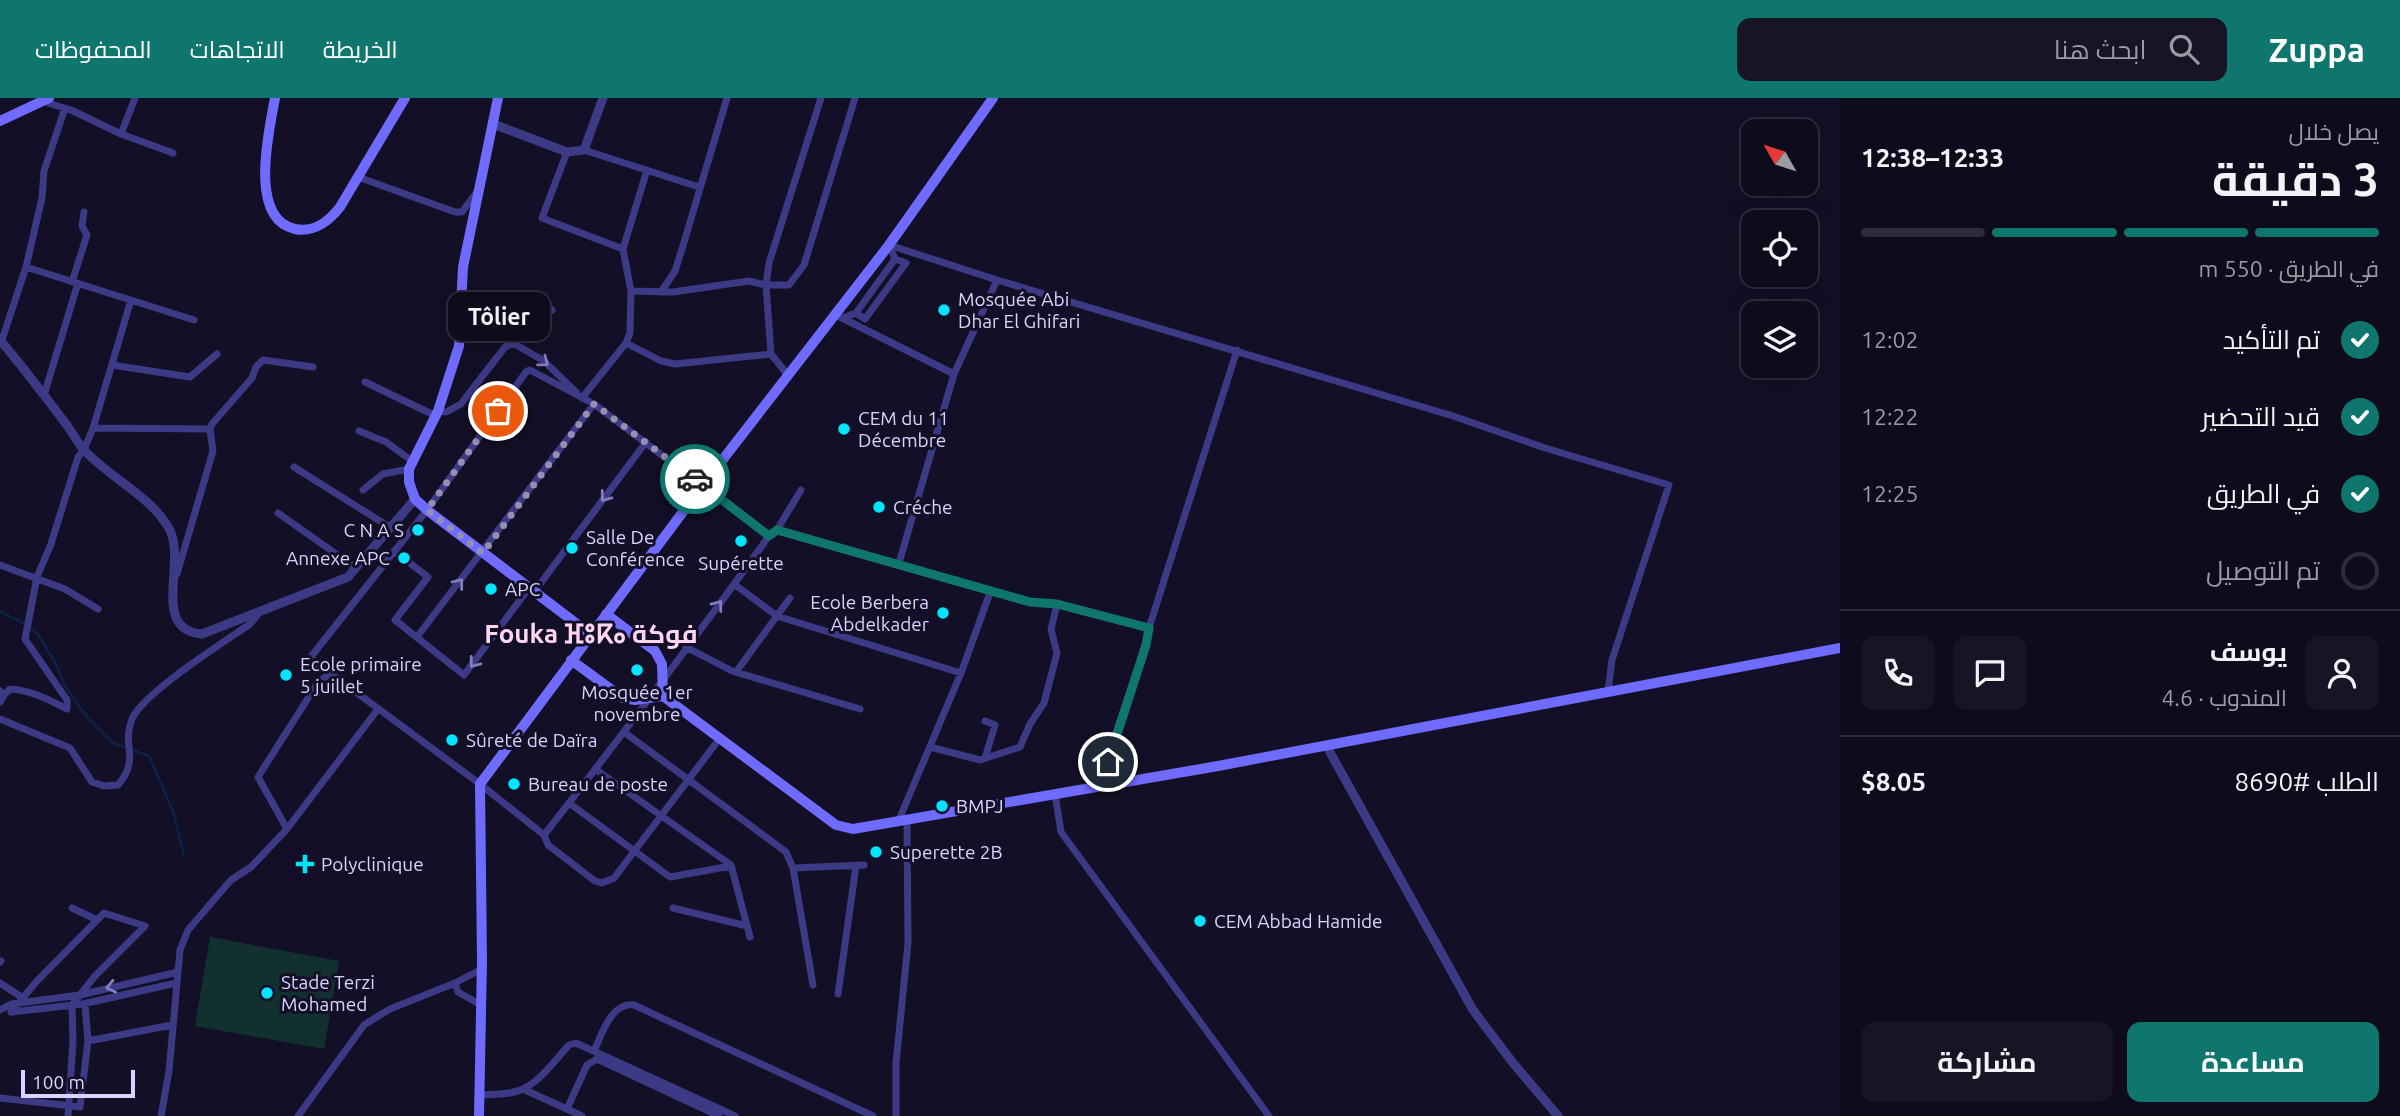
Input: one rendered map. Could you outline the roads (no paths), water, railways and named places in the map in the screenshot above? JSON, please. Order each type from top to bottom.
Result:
[{"type":"main road","points":[[275,98],[266,169],[268,203],[273,215],[290,228],[299,230],[314,229],[329,221],[405,98]]},
{"type":"main road","points":[[498,98],[463,268],[459,346],[437,413],[411,465],[409,482],[415,499],[427,510],[590,634]]},
{"type":"main road","points":[[479,1116],[482,970],[480,784],[787,374],[839,317],[992,98]]},
{"type":"main road","points":[[0,121],[47,100]]},
{"type":"main road","points":[[606,614],[655,651],[662,664],[663,696]]},
{"type":"main road","points":[[571,660],[624,698],[635,700],[663,696],[836,825],[853,829],[1105,786],[1840,648]]},
{"type":"street","points":[[121,134],[135,98]]},
{"type":"street","points":[[584,150],[603,98]]},
{"type":"street","points":[[661,292],[675,271],[727,98]]},
{"type":"street","points":[[787,374],[771,354],[766,285],[769,263],[821,98]]},
{"type":"street","points":[[631,291],[673,292],[749,281],[766,285],[789,285],[804,265],[855,98]]},
{"type":"street","points":[[47,100],[121,134],[173,153]]},
{"type":"street","points":[[65,108],[44,171],[43,198],[26,267],[0,342],[85,450],[155,510],[169,527],[173,540],[173,599],[176,620],[180,627],[189,633],[202,634],[348,577],[415,499]]},
{"type":"street","points":[[493,124],[567,152],[584,150],[699,187]]},
{"type":"street","points":[[567,152],[542,218],[622,249]]},
{"type":"street","points":[[582,398],[626,343],[629,333],[631,291],[622,249],[647,170]]},
{"type":"street","points":[[358,177],[455,212],[465,209],[480,187]]},
{"type":"street","points":[[44,395],[87,235],[82,226],[84,212]]},
{"type":"street","points":[[839,317],[856,313],[865,319],[906,263],[895,259],[889,245]]},
{"type":"street","points":[[889,245],[1669,485],[1612,660],[1608,692]]},
{"type":"street","points":[[26,267],[194,320]]},
{"type":"street","points":[[899,563],[954,374],[997,280]]},
{"type":"street","points":[[1,696],[10,689],[20,690],[43,697],[67,709],[67,699],[25,639],[37,577],[51,544],[78,457],[85,450],[93,428],[131,300]]},
{"type":"street","points":[[365,382],[437,413],[446,412],[461,404],[505,347],[552,310]]},
{"type":"street","points":[[839,317],[954,374]]},
{"type":"street","points":[[513,343],[544,361],[582,398]]},
{"type":"street","points":[[626,343],[661,360],[676,363],[771,354]]},
{"type":"street","points":[[1105,786],[1108,762],[1120,722],[1237,350]]},
{"type":"street","points":[[112,365],[190,377],[217,354]]},
{"type":"street","points":[[174,581],[213,451],[210,429],[218,415],[252,378],[256,367],[263,360],[313,367]]},
{"type":"street","points":[[720,738],[614,878],[602,883],[595,881],[548,845],[544,835],[480,784],[310,658],[427,510],[530,370],[594,404],[769,536]]},
{"type":"street","points":[[417,637],[594,404]]},
{"type":"street","points":[[93,428],[210,429]]},
{"type":"street","points":[[359,431],[386,442],[411,465],[383,474],[363,490]]},
{"type":"street","points":[[394,551],[428,578],[395,620],[464,675],[646,442]]},
{"type":"street","points":[[294,467],[391,528]]},
{"type":"street","points":[[544,835],[769,536],[777,530],[801,490]]},
{"type":"street","points":[[278,513],[356,568]]},
{"type":"street","points":[[777,530],[1030,602],[1057,604],[1149,628]]},
{"type":"street","points":[[0,565],[65,589],[98,610]]},
{"type":"street","points":[[734,584],[777,616],[961,673]]},
{"type":"street","points":[[896,1116],[896,1063],[908,943],[903,822],[991,590]]},
{"type":"street","points":[[736,672],[790,598]]},
{"type":"street","points":[[930,747],[980,760],[1020,747],[1030,724],[1044,703],[1057,653],[1051,629],[1057,604]]},
{"type":"street","points":[[0,719],[70,748],[92,782],[104,786],[118,785],[127,774],[132,759],[128,741],[133,717],[162,686],[250,624],[260,611]]},
{"type":"street","points":[[686,647],[736,672],[860,709]]},
{"type":"street","points":[[288,829],[258,777],[317,684],[330,673]]},
{"type":"street","points":[[161,1116],[169,1071],[180,950],[188,930],[231,880],[251,867],[288,829],[378,709]]},
{"type":"street","points":[[985,721],[995,725],[985,758]]},
{"type":"street","points":[[624,732],[786,852],[793,868],[813,985]]},
{"type":"street","points":[[1326,745],[1473,1010],[1513,1063],[1559,1116]]},
{"type":"street","points":[[596,769],[732,866],[750,937]]},
{"type":"street","points":[[1055,794],[1061,832],[1269,1116]]},
{"type":"street","points":[[569,803],[670,877],[732,866]]},
{"type":"street","points":[[793,868],[860,866],[838,994]]},
{"type":"street","points":[[72,908],[97,920]]},
{"type":"street","points":[[673,908],[747,926]]},
{"type":"street","points":[[10,1012],[104,913],[145,926],[72,1005],[73,1041],[68,1116]]},
{"type":"street","points":[[298,1116],[364,1025],[390,1009],[482,970]]},
{"type":"street","points":[[0,1012],[21,1001],[80,995],[178,972]]},
{"type":"street","points":[[0,983],[21,1001]]},
{"type":"street","points":[[0,1012],[85,1003],[176,983]]},
{"type":"street","points":[[455,983],[458,992],[481,1004]]},
{"type":"street","points":[[0,1098],[80,1107],[88,1041],[85,1003]]},
{"type":"street","points":[[594,1051],[618,1008],[626,1004],[634,1005],[873,1116]]},
{"type":"street","points":[[88,1041],[172,1025]]},
{"type":"street","points":[[480,1095],[513,1093],[523,1089],[536,1081],[569,1045],[576,1043],[735,1116]]},
{"type":"street","points":[[567,1109],[587,1065],[597,1059],[719,1116]]},
{"type":"street","points":[[523,1089],[582,1116]]},
{"type":"waterway","points":[[0,611],[37,633],[56,664],[65,686],[86,716],[113,743],[149,756],[173,811],[184,856]]},
{"type":"place","name":"Mosquée Abi Dhar El Ghifari","points":[[944,310]]},
{"type":"place","name":"Tôlier","points":[[498,411]]},
{"type":"place","name":"CEM du 11 Décembre","points":[[844,429]]},
{"type":"place","name":"Créche","points":[[879,507]]},
{"type":"place","name":"C N A S","points":[[418,530]]},
{"type":"place","name":"Supérette","points":[[741,541]]},
{"type":"place","name":"Salle De Conférence","points":[[572,548]]},
{"type":"place","name":"Annexe APC","points":[[404,558]]},
{"type":"place","name":"APC","points":[[491,589]]},
{"type":"place","name":"Ecole Berbera Abdelkader","points":[[943,613]]},
{"type":"place","name":"Mosquée 1er novembre","points":[[637,670]]},
{"type":"place","name":"Ecole primaire 5 juillet","points":[[286,675]]},
{"type":"place","name":"Sûreté de Daïra","points":[[452,740]]},
{"type":"place","name":"Bureau de poste","points":[[514,784]]},
{"type":"place","name":"BMPJ","points":[[942,806]]},
{"type":"place","name":"Superette 2B","points":[[876,852]]},
{"type":"place","name":"Polyclinique","points":[[305,864]]},
{"type":"place","name":"CEM Abbad Hamide","points":[[1200,921]]},
{"type":"place","name":"Stade Terzi Mohamed","points":[[267,993]]},
{"type":"district","name":"Fouka ⴼⵓⴽⴰ فوكة","points":[[591,634]]}]
